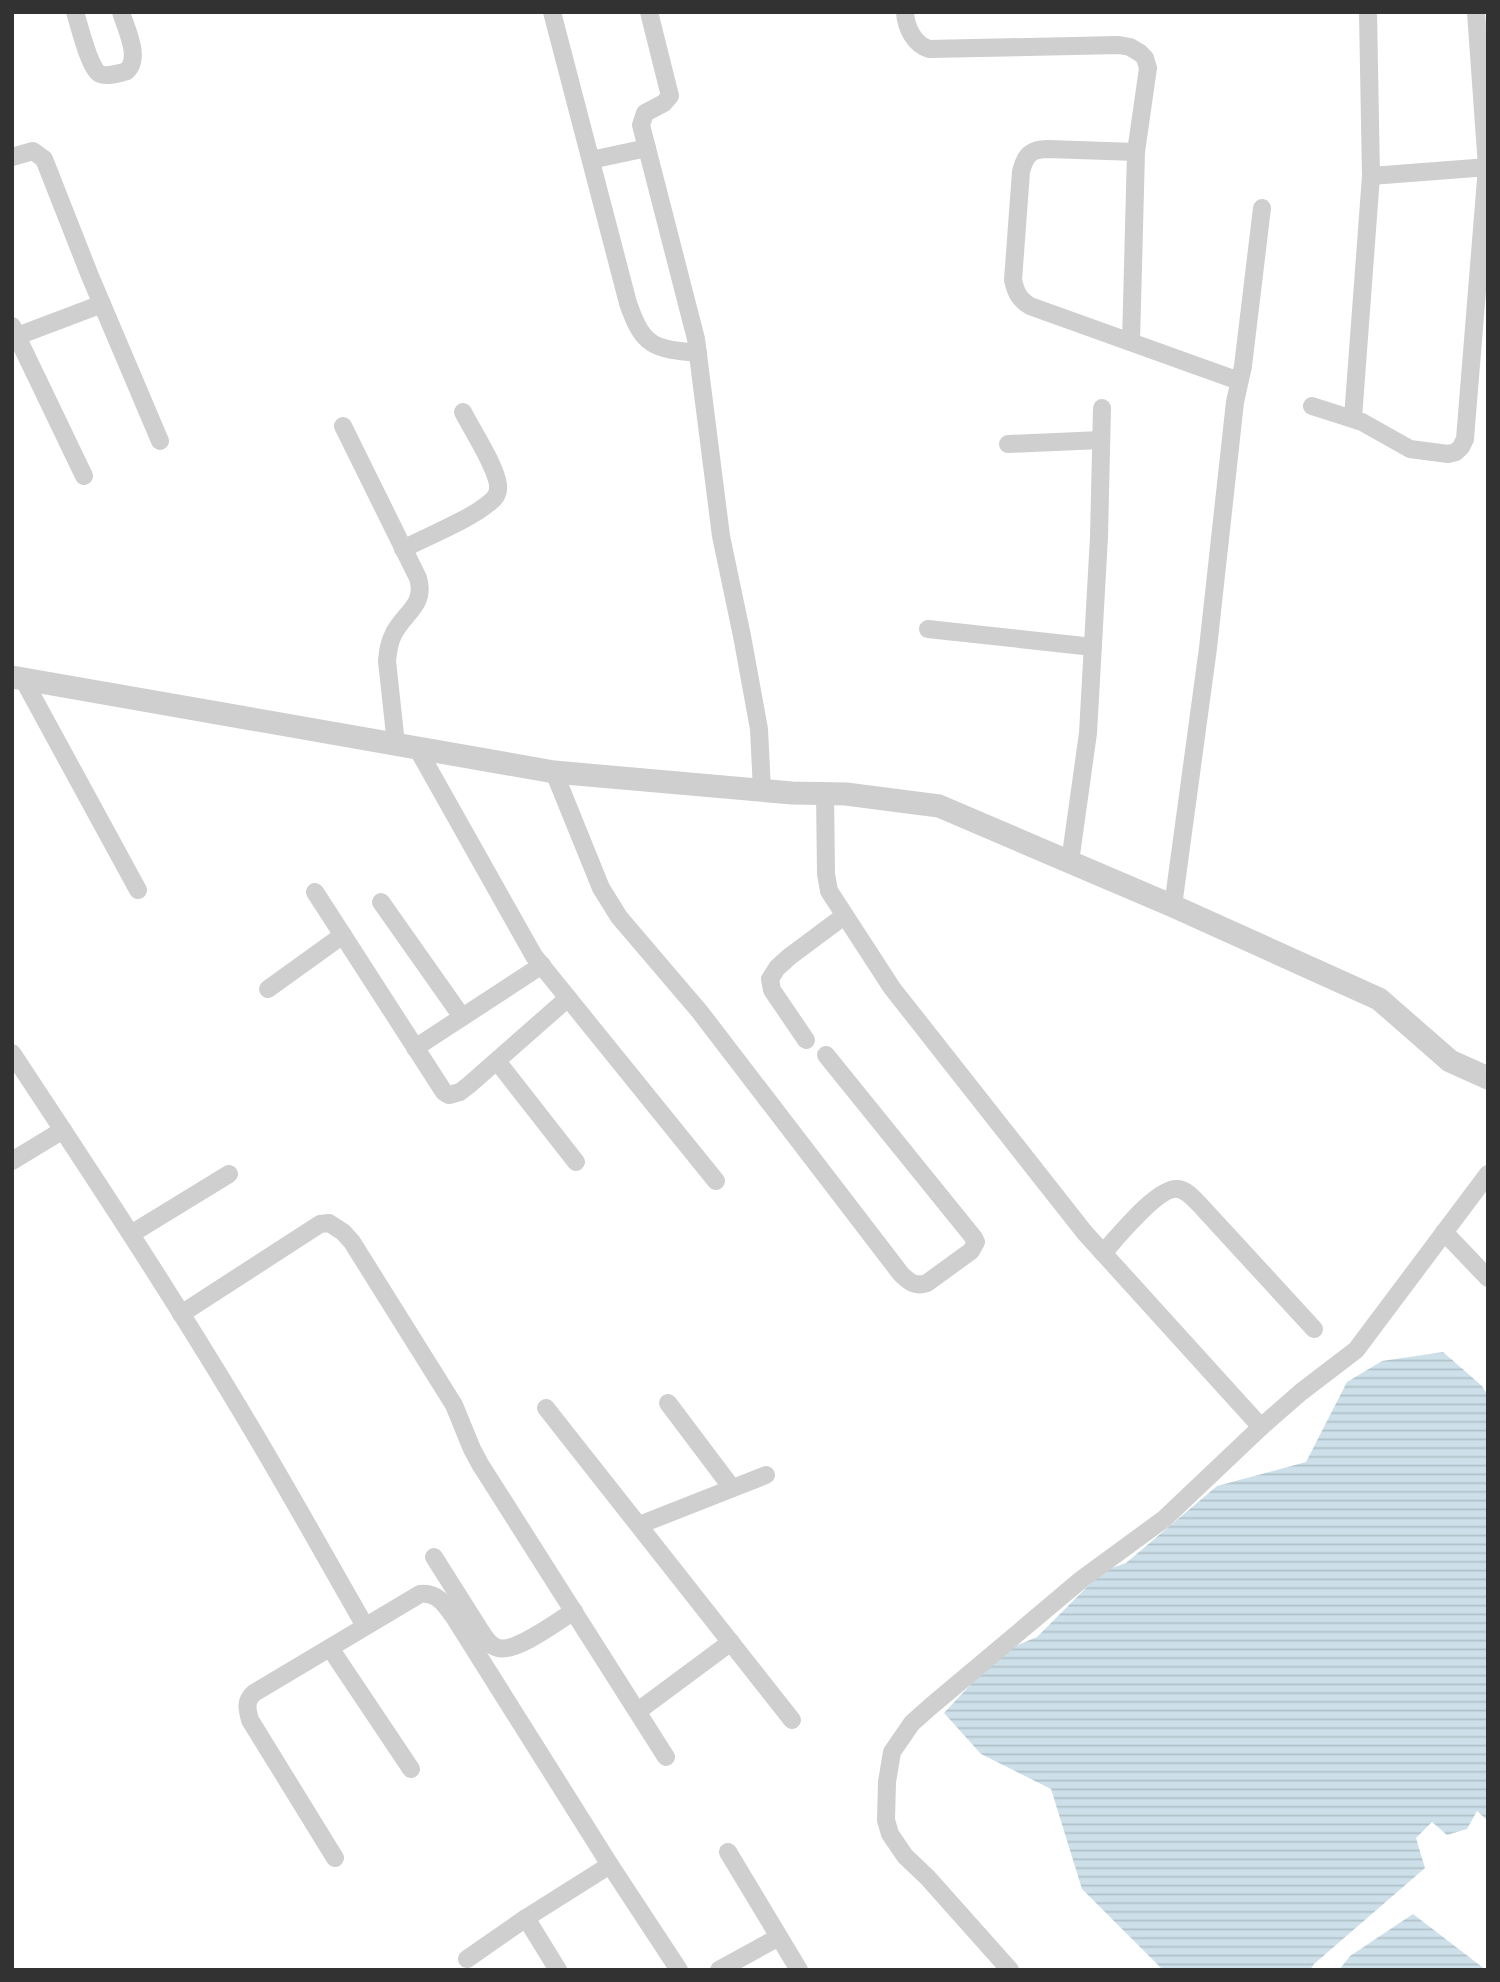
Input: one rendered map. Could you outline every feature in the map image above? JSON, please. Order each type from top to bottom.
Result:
[{"type":"street","points":[[75,12],[91,64],[96,73],[101,75],[127,71],[134,62],[134,53],[121,12]]},
{"type":"street","points":[[552,12],[634,321],[643,336],[653,344],[670,351],[698,353]]},
{"type":"street","points":[[649,12],[670,96],[664,103],[645,113],[641,125],[696,339],[721,536],[759,729],[762,790]]},
{"type":"street","points":[[905,12],[916,43],[929,49],[1119,45],[1130,47],[1145,58],[1148,68],[1136,152],[1131,342]]},
{"type":"street","points":[[1353,418],[1371,176],[1368,12]]},
{"type":"street","points":[[1312,406],[1353,418],[1410,450],[1448,454],[1456,452],[1465,439],[1487,167],[1476,12]]},
{"type":"street","points":[[591,160],[647,148]]},
{"type":"street","points":[[1136,152],[1038,149],[1028,154],[1021,172],[1013,280],[1016,293],[1021,301],[1030,306],[1239,381]]},
{"type":"street","points":[[12,157],[33,151],[44,159],[160,440]]},
{"type":"street","points":[[1371,176],[1487,167]]},
{"type":"street","points":[[1173,906],[1208,648],[1235,402],[1243,366],[1262,208]]},
{"type":"street","points":[[84,476],[14,333],[102,304]]},
{"type":"street","points":[[1070,862],[1088,733],[1100,537],[1102,408]]},
{"type":"street","points":[[403,549],[478,511],[497,494],[499,487],[496,474],[463,412]]},
{"type":"street","points":[[343,426],[421,589],[419,599],[401,622],[388,647],[387,661],[406,746],[534,956],[716,1181]]},
{"type":"street","points":[[1008,444],[1101,440]]},
{"type":"street","points":[[928,629],[1093,647]]},
{"type":"street","points":[[17,678],[554,772],[762,790],[846,794],[939,806],[1173,906],[1379,999],[1450,1060],[1488,1078]]},
{"type":"street","points":[[17,678],[138,890]]},
{"type":"street","points":[[554,772],[601,888],[620,916],[699,1012],[901,1274],[913,1284],[927,1283],[971,1251],[976,1242],[826,1055]]},
{"type":"street","points":[[825,793],[826,874],[829,891],[892,988],[1085,1233],[1261,1427]]},
{"type":"street","points":[[315,892],[444,1092],[449,1095],[460,1092],[568,998]]},
{"type":"street","points":[[381,902],[462,1017]]},
{"type":"street","points":[[806,1040],[772,990],[770,979],[776,968],[844,916]]},
{"type":"street","points":[[268,989],[343,935]]},
{"type":"street","points":[[415,1048],[542,965]]},
{"type":"street","points":[[12,1053],[131,1234],[236,1403],[365,1626]]},
{"type":"street","points":[[497,1061],[576,1162]]},
{"type":"street","points":[[12,1161],[63,1130]]},
{"type":"street","points":[[131,1234],[229,1174]]},
{"type":"street","points":[[1010,1970],[905,1856],[890,1833],[886,1820],[887,1782],[892,1752],[912,1723],[921,1715],[1082,1579],[1164,1519],[1261,1427],[1356,1350],[1488,1174]]},
{"type":"street","points":[[1103,1253],[1156,1197],[1168,1190],[1186,1192],[1314,1329]]},
{"type":"street","points":[[181,1314],[320,1224],[329,1223],[336,1226],[352,1242],[454,1405],[480,1464],[666,1757]]},
{"type":"street","points":[[1444,1232],[1488,1278]]},
{"type":"street","points":[[668,1403],[732,1489]]},
{"type":"street","points":[[546,1408],[792,1720]]},
{"type":"street","points":[[639,1525],[766,1475]]},
{"type":"street","points":[[434,1557],[482,1633],[496,1648],[517,1646],[574,1611]]},
{"type":"street","points":[[335,1858],[250,1720],[247,1702],[254,1693],[420,1594],[438,1597],[454,1617],[679,1970]]},
{"type":"street","points":[[638,1710],[732,1642]]},
{"type":"street","points":[[330,1647],[411,1769]]},
{"type":"street","points":[[728,1852],[799,1970]]},
{"type":"street","points":[[467,1959],[610,1865]]},
{"type":"street","points":[[526,1918],[558,1970]]},
{"type":"street","points":[[719,1970],[779,1937]]},
{"type":"shaded area","points":[[1443,1352],[1482,1386],[1488,1396],[1488,1821],[1477,1811],[1467,1829],[1447,1835],[1432,1822],[1416,1838],[1425,1868],[1310,1970],[1163,1970],[1082,1889],[1051,1789],[981,1754],[944,1713],[1001,1652],[1037,1637],[1103,1571],[1126,1563],[1217,1486],[1306,1462],[1347,1382],[1382,1361]]},
{"type":"shaded area","points":[[1413,1914],[1486,1970],[1339,1970],[1350,1956]]}]
